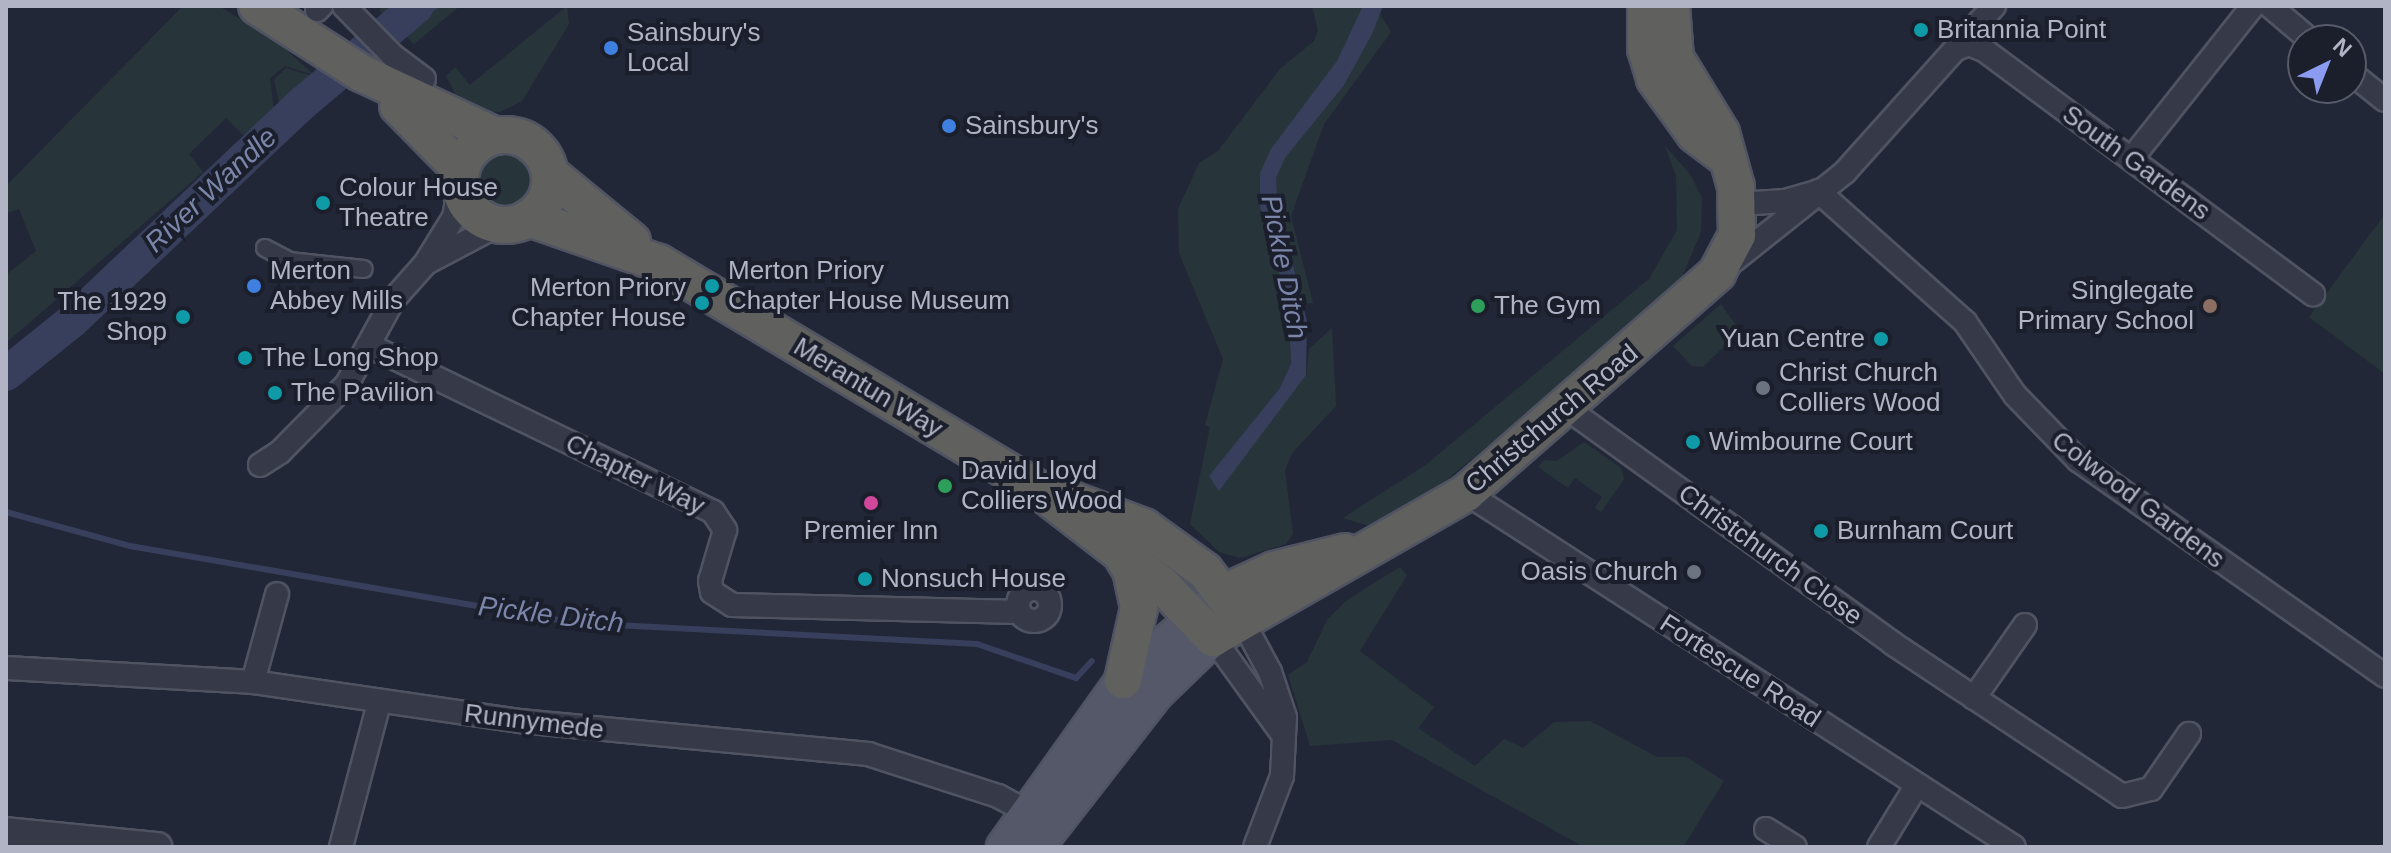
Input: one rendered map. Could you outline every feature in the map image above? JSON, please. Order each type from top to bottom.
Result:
[{"type":"highway","points":[[257,6],[321,49],[376,64],[496,136],[532,143],[550,174],[545,199],[514,221],[474,212],[461,178],[376,64]]},
{"type":"highway","points":[[1646,6],[1646,49],[1659,87],[1695,134],[1729,159]]},
{"type":"highway","points":[[1671,6],[1675,58],[1721,133],[1738,204]]},
{"type":"highway","points":[[461,178],[474,147],[496,136]]},
{"type":"highway","name":"Merantun Way","points":[[550,174],[664,266],[1120,539],[1219,616]]},
{"type":"highway","name":"Christchurch Road","points":[[1219,616],[1274,570],[1372,547],[1466,493],[1568,409],[1717,273],[1737,235],[1738,204]]},
{"type":"highway","name":"Merantun Way","points":[[514,221],[664,266]]},
{"type":"highway","name":"Merantun Way","points":[[1035,487],[1120,539]]},
{"type":"highway","points":[[1120,539],[1139,608],[1123,680]]},
{"type":"main road","name":"Christchurch Road","points":[[1004,847],[1123,680],[1219,616]]},
{"type":"main road","name":"Christchurch Road","points":[[1036,847],[1219,616]]},
{"type":"street","points":[[344,6],[366,29],[376,64],[424,79]]},
{"type":"street","name":"Christchurch Road","points":[[1717,273],[1867,151],[1994,6]]},
{"type":"street","points":[[2132,158],[2253,6]]},
{"type":"street","points":[[2270,6],[2291,24]]},
{"type":"street","name":"South Gardens","points":[[1956,49],[1969,44],[1984,50],[2313,294]]},
{"type":"street","points":[[2367,86],[2385,100]]},
{"type":"street","points":[[260,465],[336,399],[372,347],[393,300],[425,264],[454,217],[461,178]]},
{"type":"street","name":"Christchurch Road","points":[[1738,204],[1785,201],[1818,191]]},
{"type":"street","name":"Colwood Gardens","points":[[1818,191],[1965,322],[2015,395],[2078,460],[2385,676]]},
{"type":"street","points":[[425,264],[514,221]]},
{"type":"street","points":[[265,248],[289,261],[364,269]]},
{"type":"street","name":"Chapter Way","points":[[372,347],[713,512],[725,530],[710,581],[712,592],[732,605],[1019,612]]},
{"type":"street","name":"Christchurch Close","points":[[1568,409],[1974,698],[2122,796],[2151,789],[2189,734]]},
{"type":"street","name":"Fortescue Road","points":[[1466,493],[2014,847]]},
{"type":"street","points":[[253,682],[277,594]]},
{"type":"street","points":[[1219,616],[1285,740]]},
{"type":"street","points":[[1219,616],[1280,698],[1285,740],[1276,803],[1255,847]]},
{"type":"street","points":[[1974,698],[2025,625]]},
{"type":"street","name":"Runnymede","points":[[6,653],[31,669]]},
{"type":"street","name":"Runnymede","points":[[6,668],[253,682],[379,703],[868,754],[998,796],[1028,812]]},
{"type":"street","points":[[341,847],[379,703]]},
{"type":"street","points":[[1879,847],[1917,785]]},
{"type":"street","points":[[1766,829],[1795,847]]},
{"type":"street","points":[[6,832],[157,847]]},
{"type":"shaded area","points":[[183,6],[219,6],[279,43],[314,75],[285,66],[270,78],[274,110],[245,137],[226,118],[189,154],[203,172],[6,343],[6,275],[36,251],[19,209],[6,213],[6,186]]},
{"type":"shaded area","points":[[384,6],[460,6],[414,44],[379,10]]},
{"type":"shaded area","points":[[567,6],[569,24],[522,101],[500,112],[481,111],[456,95],[446,76],[455,67],[470,85]]},
{"type":"shaded area","points":[[1312,6],[1375,6],[1391,32],[1324,124],[1291,216],[1313,303],[1288,305],[1291,363],[1280,388],[1306,375],[1309,349],[1332,328],[1336,406],[1292,453],[1285,471],[1293,534],[1286,544],[1240,558],[1219,552],[1190,524],[1210,427],[1205,425],[1223,359],[1179,253],[1178,209],[1199,163],[1218,151],[1280,69],[1314,41],[1318,30]]},
{"type":"shaded area","points":[[286,68],[318,78],[281,110],[274,80]]},
{"type":"shaded area","points":[[1665,146],[1690,174],[1702,198],[1701,232],[1676,291],[1445,481],[1370,526],[1343,518],[1427,464],[1649,279],[1677,230],[1676,176]]},
{"type":"shaded area","points":[[505,147],[517,149],[527,156],[534,166],[534,190],[527,200],[517,207],[505,209],[493,207],[483,200],[476,190],[474,178],[476,166],[483,156],[493,149]]},
{"type":"shaded area","points":[[2385,214],[2385,374],[2309,317]]},
{"type":"shaded area","points":[[1721,304],[1740,331],[1703,367],[1692,366],[1673,346]]},
{"type":"shaded area","points":[[1584,442],[1621,468],[1624,479],[1601,512],[1595,508],[1602,497],[1575,478],[1568,488],[1538,467],[1544,460],[1557,461]]},
{"type":"shaded area","points":[[1400,567],[1407,575],[1360,651],[1434,707],[1418,728],[1475,766],[1504,739],[1523,748],[1554,722],[1590,721],[1657,757],[1686,757],[1724,781],[1683,847],[1584,847],[1392,740],[1310,746],[1288,675],[1307,662],[1327,620],[1347,600]]},
{"type":"water","points":[[400,6],[441,6],[403,32],[387,18]]},
{"type":"water","points":[[1363,6],[1383,6],[1372,34],[1344,85],[1285,158],[1276,178],[1277,202],[1307,321],[1306,375],[1219,491],[1209,476],[1280,388],[1291,363],[1288,305],[1260,206],[1260,173],[1271,149],[1337,61]]},
{"type":"waterway","name":"River Wandle","points":[[6,374],[71,322],[304,102],[417,6]]},
{"type":"waterway","name":"Pickle Ditch","points":[[6,512],[130,546],[577,623],[977,644],[1076,678],[1092,661]]},
{"type":"place","name":"Britannia Point","points":[[1921,30]]},
{"type":"place","name":"Sainsbury's Local","points":[[611,48]]},
{"type":"place","name":"Sainsbury's","points":[[949,126]]},
{"type":"place","name":"Colour House Theatre","points":[[323,203]]},
{"type":"place","name":"Merton Abbey Mills","points":[[254,286]]},
{"type":"place","name":"Merton Priory Chapter House Museum","points":[[712,286]]},
{"type":"place","name":"Merton Priory Chapter House","points":[[702,303]]},
{"type":"place","name":"The Gym","points":[[1478,306]]},
{"type":"place","name":"Singlegate Primary School","points":[[2210,306]]},
{"type":"place","name":"The 1929 Shop","points":[[183,317]]},
{"type":"place","name":"Yuan Centre","points":[[1881,339]]},
{"type":"place","name":"The Long Shop","points":[[245,358]]},
{"type":"place","name":"Christ Church Colliers Wood","points":[[1763,388]]},
{"type":"place","name":"The Pavilion","points":[[275,393]]},
{"type":"place","name":"Wimbourne Court","points":[[1693,442]]},
{"type":"place","name":"David Lloyd Colliers Wood","points":[[945,486]]},
{"type":"place","name":"Premier Inn","points":[[871,503]]},
{"type":"place","name":"Burnham Court","points":[[1821,531]]},
{"type":"place","name":"Oasis Church","points":[[1694,572]]},
{"type":"place","name":"Nonsuch House","points":[[865,579]]}]
